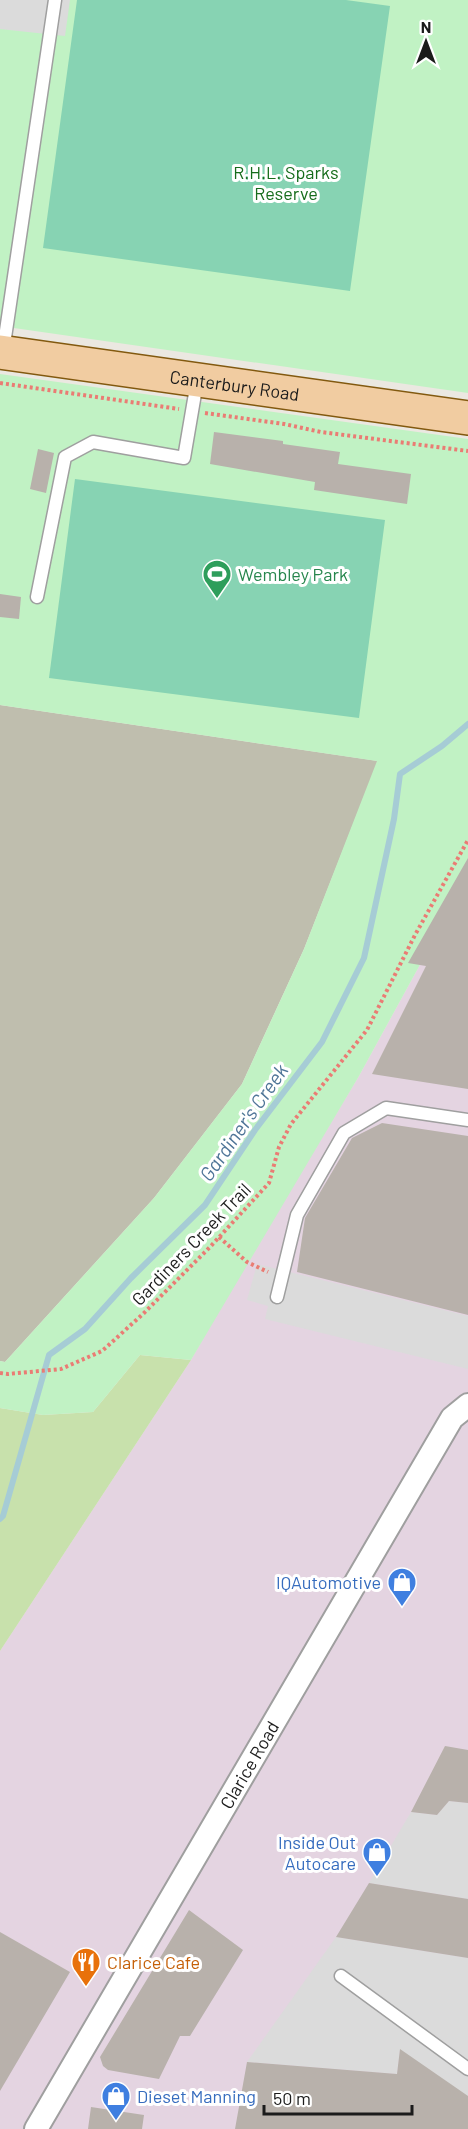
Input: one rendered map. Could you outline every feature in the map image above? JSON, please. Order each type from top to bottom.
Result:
[{"type":"main road","name":"Canterbury Road","points":[[1,362],[194,396],[468,418]]},
{"type":"street","name":"Clarice Road","points":[[36,2129],[452,1418],[468,1405]]},
{"type":"lane","points":[[1,362],[56,0]]},
{"type":"lane","points":[[38,597],[65,457],[93,442],[184,458],[194,396]]},
{"type":"lane","points":[[277,1297],[297,1215],[344,1133],[386,1108],[468,1120]]},
{"type":"lane","points":[[341,1976],[468,2069]]},
{"type":"path","points":[[1,362],[194,396],[284,424],[321,432],[468,451]]},
{"type":"path","name":"Gardiners Creek Trail","points":[[0,1373],[62,1369],[102,1351],[143,1314],[219,1238],[269,1183],[279,1147],[291,1124],[367,1030],[415,935],[468,840]]},
{"type":"path","points":[[219,1238],[247,1262],[258,1268]]},
{"type":"shaded area","points":[[0,0],[70,0],[65,36],[0,29]]},
{"type":"shaded area","points":[[0,705],[378,761],[304,949],[242,1084],[154,1198],[5,1362],[0,1361]]},
{"type":"shaded area","points":[[468,877],[468,2129],[0,2129],[0,1651],[191,1360],[359,1076]]},
{"type":"shaded area","points":[[257,1264],[468,1316],[468,1369],[265,1319],[268,1306],[247,1300]]},
{"type":"shaded area","points":[[449,1801],[468,1803],[468,1899],[369,1883],[411,1812],[437,1815]]},
{"type":"shaded area","points":[[336,1937],[468,1958],[468,2097],[400,2050],[397,2074],[247,2062]]},
{"type":"green space","name":"R.H.L. Sparks Reserve","points":[[0,0],[468,0],[468,393],[0,326]]},
{"type":"green space","points":[[77,0],[346,0],[390,6],[350,291],[43,248]]},
{"type":"green space","points":[[0,374],[468,439],[468,877],[359,1076],[191,1360],[140,1355],[93,1412],[43,1415],[0,1408],[0,1361],[5,1362],[154,1198],[242,1084],[304,949],[377,761],[0,705]]},
{"type":"green space","name":"Wembley Park","points":[[75,479],[385,520],[359,718],[49,678]]},
{"type":"green space","points":[[140,1355],[191,1360],[0,1651],[0,1408],[43,1415],[93,1412]]},
{"type":"building","points":[[214,432],[283,441],[283,444],[340,452],[338,464],[411,474],[407,504],[314,490],[315,482],[210,464]]},
{"type":"building","points":[[38,449],[54,453],[46,493],[30,489]]},
{"type":"building","points":[[0,594],[21,597],[19,619],[0,617]]},
{"type":"building","points":[[468,858],[468,1089],[372,1074],[426,966],[408,963]]},
{"type":"building","points":[[382,1123],[468,1136],[468,1315],[297,1272],[305,1218],[352,1138]]},
{"type":"building","points":[[445,1746],[468,1750],[468,1803],[449,1801],[437,1815],[411,1812]]},
{"type":"building","points":[[369,1883],[468,1899],[468,1958],[336,1937]]},
{"type":"building","points":[[189,1910],[243,1950],[190,2036],[180,2036],[159,2079],[108,2070],[103,2066],[100,2057]]},
{"type":"building","points":[[0,1932],[70,1972],[0,2091]]},
{"type":"building","points":[[400,2049],[468,2096],[468,2129],[235,2129],[247,2062],[397,2074]]},
{"type":"building","name":"Dieset Manning","points":[[91,2107],[144,2115],[142,2129],[88,2129]]},
{"type":"waterway","name":"Gardiner's Creek","points":[[0,1519],[3,1516],[49,1355],[85,1329],[131,1278],[205,1205],[255,1130],[322,1042],[364,958],[394,819],[400,774],[442,746],[468,724]]},
{"type":"place","name":"Wembley Park","points":[[217,600]]},
{"type":"place","name":"IQAutomotive","points":[[402,1608]]},
{"type":"place","name":"Inside Out Autocare","points":[[377,1878]]},
{"type":"place","name":"Clarice Cafe","points":[[86,1988]]},
{"type":"place","name":"Dieset Manning","points":[[116,2122]]}]
